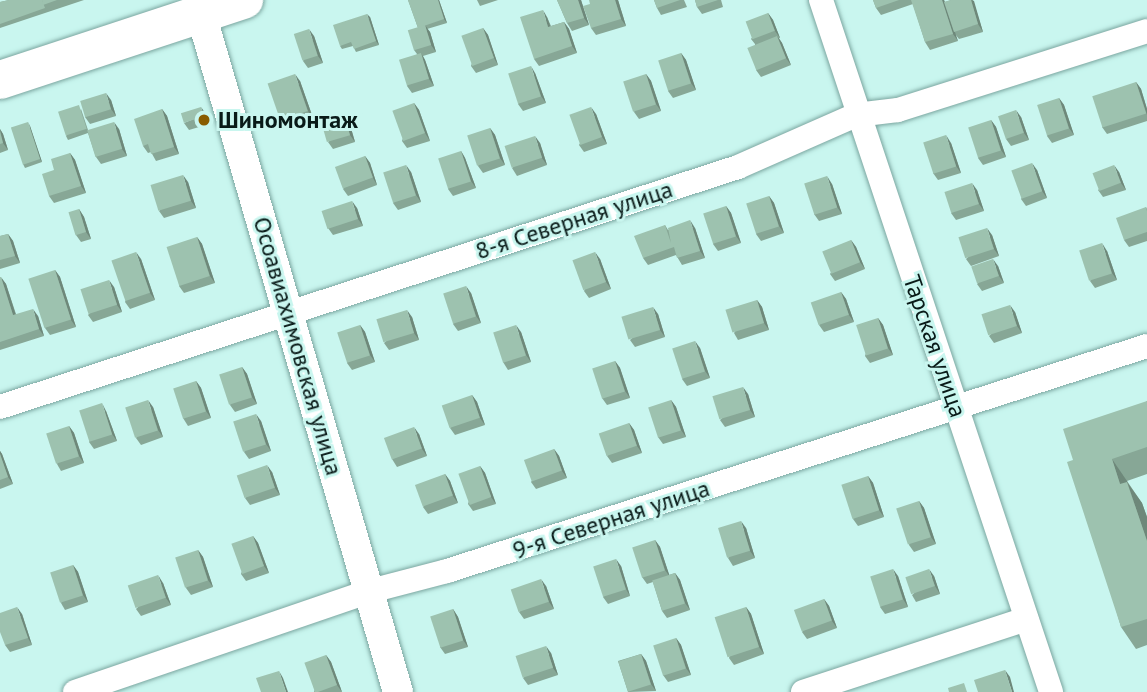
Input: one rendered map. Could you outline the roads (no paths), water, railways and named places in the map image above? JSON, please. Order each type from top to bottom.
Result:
[{"type":"main road","points":[[0,80],[198,7],[244,0]]},
{"type":"street","name":"Тарская улица","points":[[821,0],[856,115],[1051,692]]},
{"type":"street","name":"Осоавиахимовская улица","points":[[198,7],[398,692]]},
{"type":"street","name":"8-я Северная улица","points":[[0,407],[738,167],[856,115],[898,110],[1147,31]]},
{"type":"street","name":"9-я Северная улица","points":[[75,692],[370,591],[447,571],[872,436],[956,405],[1147,346]]},
{"type":"street","points":[[803,692],[1026,619]]},
{"type":"place","name":"Шиномонтаж","points":[[204,120]]}]
